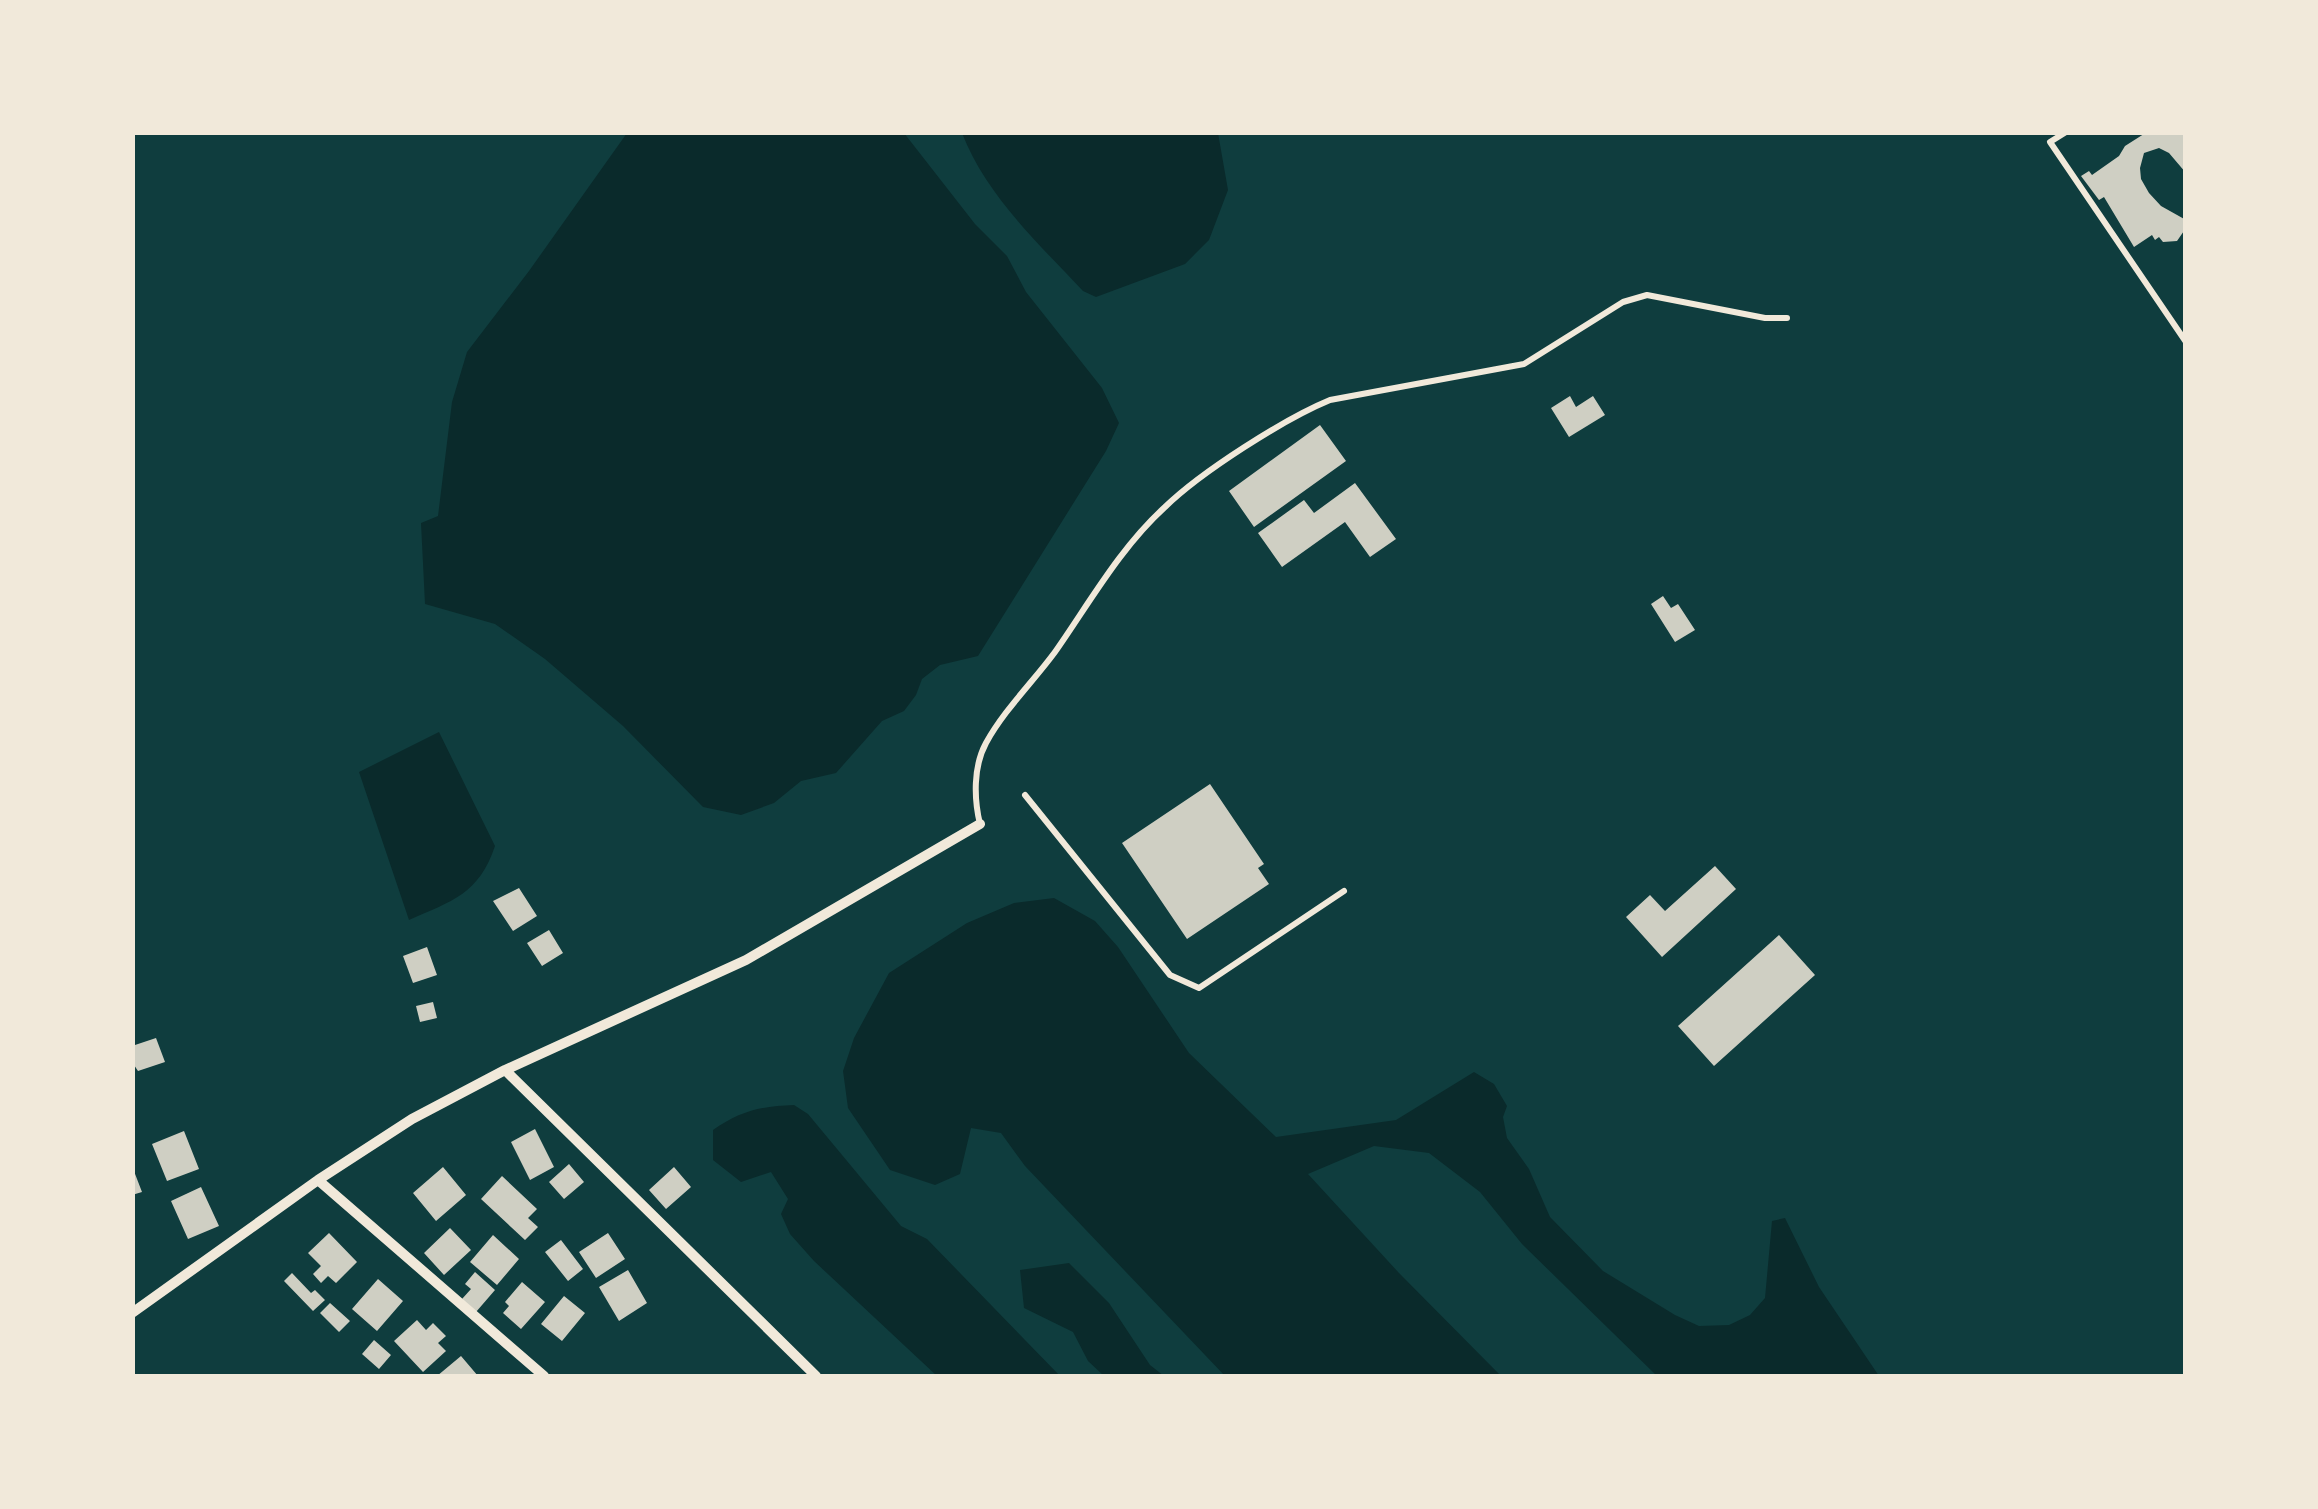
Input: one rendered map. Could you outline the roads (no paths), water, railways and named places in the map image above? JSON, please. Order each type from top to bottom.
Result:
[{"type":"street","points":[[132,1313],[318,1180],[412,1119],[506,1070],[746,960],[980,824]]},
{"type":"street","points":[[506,1070],[816,1376]]},
{"type":"street","points":[[318,1180],[544,1376]]},
{"type":"lane","points":[[2066,132],[2050,142],[2185,339]]},
{"type":"lane","points":[[980,824],[973,797],[984,745],[1134,538],[1168,503],[1308,409],[1330,400],[1524,364],[1623,302],[1647,294],[1765,318],[1787,318]]},
{"type":"lane","points":[[1026,795],[1170,975],[1199,988],[1344,891]]},
{"type":"water","points":[[627,133],[904,133],[975,224],[1007,256],[1026,292],[1102,388],[1119,423],[1106,451],[978,656],[940,665],[922,679],[904,711],[882,721],[836,773],[801,781],[774,803],[741,815],[703,807],[623,726],[545,659],[495,624],[425,604],[421,523],[438,516],[452,402],[467,352]]},
{"type":"water","points":[[962,133],[1218,133],[1228,190],[1209,240],[1185,264],[1096,297],[1083,291],[999,198]]},
{"type":"water","points":[[439,732],[495,846],[481,875],[462,894],[409,920],[359,772]]},
{"type":"water","points":[[1054,898],[1095,921],[1118,947],[1189,1053],[1276,1137],[1396,1120],[1474,1072],[1494,1084],[1507,1106],[1503,1117],[1507,1138],[1529,1169],[1550,1217],[1603,1271],[1699,1326],[1729,1325],[1750,1315],[1765,1298],[1772,1221],[1785,1218],[1819,1287],[1879,1376],[1657,1376],[1522,1244],[1480,1192],[1429,1153],[1374,1146],[1308,1174],[1501,1376],[1225,1376],[1025,1166],[1001,1133],[971,1128],[960,1174],[935,1185],[890,1170],[848,1108],[843,1071],[854,1038],[889,973],[967,923],[1014,903]]},
{"type":"water","points":[[794,1105],[808,1114],[901,1226],[927,1239],[1060,1376],[937,1376],[790,1234],[781,1214],[788,1199],[771,1172],[741,1182],[713,1160],[713,1130],[751,1111]]},
{"type":"water","points":[[1069,1263],[1109,1303],[1150,1365],[1164,1376],[1104,1376],[1088,1361],[1073,1332],[1024,1308],[1020,1270]]}]
